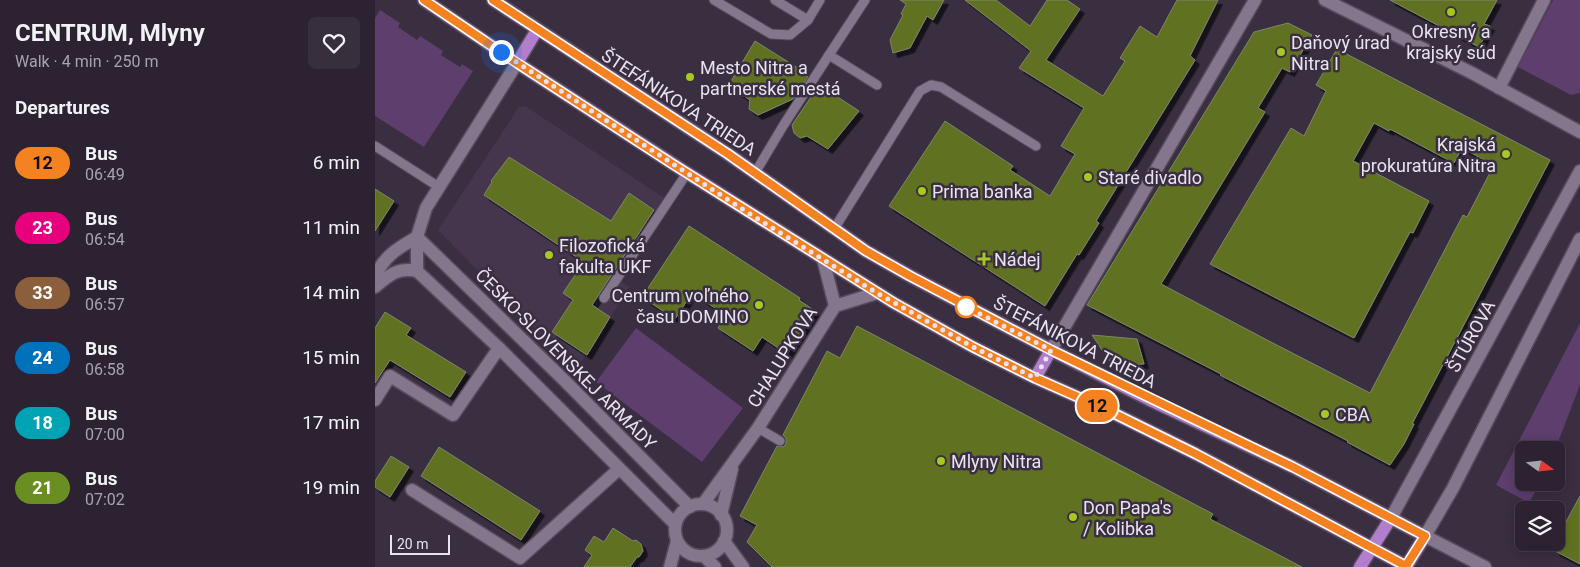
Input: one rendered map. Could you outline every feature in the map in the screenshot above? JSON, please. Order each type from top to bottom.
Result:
[{"type":"main road","points":[[424,0],[517,63],[823,259],[877,293],[973,347],[1196,454],[1407,567],[1425,536]]},
{"type":"main road","name":"ŠTEFÁNIKOVA TRIEDA","points":[[493,0],[728,154],[834,229],[910,276],[1051,350],[1293,467],[1425,536]]},
{"type":"main road","points":[[517,63],[537,30]]},
{"type":"main road","points":[[1035,378],[1051,350]]},
{"type":"main road","points":[[1360,567],[1391,518]]},
{"type":"street","points":[[1051,350],[1255,0]]},
{"type":"street","points":[[1325,0],[1499,88],[1580,132]]},
{"type":"street","points":[[1499,88],[1544,0]]},
{"type":"street","points":[[417,271],[417,237],[426,208],[517,63]]},
{"type":"street","name":"ŠTÚROVA","points":[[1391,518],[1580,171]]},
{"type":"street","points":[[375,277],[378,269],[391,252],[417,237]]},
{"type":"street","name":"ČESKO-SLOVENSKEJ ARMÁDY","points":[[417,237],[697,506]]},
{"type":"street","points":[[1425,536],[1453,488],[1580,239]]},
{"type":"street","points":[[823,259],[835,306]]},
{"type":"street","points":[[375,287],[387,276],[405,269],[417,271],[499,348],[675,524]]},
{"type":"street","name":"CHALUPKOVA","points":[[697,506],[758,428],[835,306],[877,293]]},
{"type":"street","points":[[375,400],[390,376],[453,415],[499,348]]},
{"type":"street","name":"CHALUPKOVA","points":[[721,515],[733,462]]},
{"type":"street","points":[[412,490],[520,558],[619,469]]},
{"type":"street","points":[[670,567],[677,542],[675,524],[683,511],[697,506],[716,510],[721,515],[726,528],[724,541],[712,554],[704,556],[690,554],[677,542]]},
{"type":"street","name":"ŠTEFÁNIKOVA TRIEDA","points":[[1425,536],[1485,567]]},
{"type":"street","points":[[724,541],[743,567]]},
{"type":"street","points":[[677,567],[690,554]]},
{"type":"street","points":[[704,556],[715,567]]},
{"type":"lane","points":[[714,0],[771,34],[790,35],[808,20],[820,0]]},
{"type":"lane","points":[[775,0],[808,20]]},
{"type":"lane","points":[[755,173],[783,126],[865,0]]},
{"type":"lane","points":[[829,55],[877,85]]},
{"type":"lane","points":[[834,229],[920,91],[931,85],[941,87],[1036,146]]},
{"type":"lane","points":[[375,146],[439,187]]},
{"type":"lane","points":[[604,298],[687,173]]},
{"type":"lane","points":[[758,428],[780,441]]},
{"type":"shaded area","points":[[1553,0],[1580,0],[1580,93],[1571,95],[1518,67]]},
{"type":"shaded area","points":[[380,10],[400,23],[398,27],[417,40],[420,36],[443,51],[441,55],[460,67],[462,64],[473,71],[424,147],[375,116],[375,18]]},
{"type":"shaded area","name":"Filozofická fakulta UKF","points":[[525,106],[672,203],[621,278],[622,282],[629,287],[623,298],[582,361],[574,369],[438,230],[519,107]]},
{"type":"shaded area","points":[[1580,323],[1580,385],[1558,441],[1519,441]]},
{"type":"shaded area","points":[[636,328],[743,408],[702,462],[596,382]]},
{"type":"shaded area","points":[[1515,448],[1515,491],[1536,491],[1530,501],[1525,501],[1496,485]]},
{"type":"building","points":[[900,0],[944,0],[933,20],[927,16],[910,48],[893,53],[890,40],[903,15],[901,14],[906,4]]},
{"type":"building","points":[[965,0],[996,0],[1030,26],[1047,0],[1067,0],[1080,9],[1046,60],[1103,96],[1125,61],[1120,58],[1140,26],[1157,37],[1177,0],[1218,0],[1190,56],[1195,60],[1096,221],[1099,223],[1079,255],[1077,254],[1045,306],[889,206],[945,121],[1013,166],[1010,170],[1050,196],[1075,154],[1061,146],[1084,108],[1019,68],[1031,51]]},
{"type":"building","name":"Okresný a krajský súd","points":[[1390,0],[1497,0],[1484,24],[1490,26],[1479,47]]},
{"type":"building","points":[[1288,23],[1312,35],[1290,72],[1282,68],[1258,108],[1265,112],[1161,284],[1267,340],[1370,393],[1463,215],[1467,217],[1494,165],[1462,148],[1454,163],[1390,129],[1389,131],[1374,123],[1353,161],[1429,201],[1413,233],[1410,232],[1354,338],[1210,264],[1291,128],[1304,136],[1326,91],[1316,85],[1337,49],[1550,160],[1412,424],[1414,424],[1404,444],[1390,465],[1348,441],[1087,305],[1254,32]]},
{"type":"building","points":[[755,41],[801,70],[808,77],[793,99],[758,115],[749,109],[750,100],[728,86]]},
{"type":"building","points":[[818,84],[859,111],[828,149],[807,136],[800,138],[794,133],[792,125]]},
{"type":"building","points":[[509,157],[611,221],[629,193],[654,210],[592,305],[610,317],[587,355],[552,332],[573,300],[563,293],[584,262],[484,195],[491,181]]},
{"type":"building","points":[[375,189],[394,201],[375,231]]},
{"type":"building","name":"Centrum voľného času DOMINO","points":[[689,226],[800,298],[799,300],[815,311],[787,354],[762,337],[753,351],[718,328],[726,315],[692,293],[675,319],[642,297]]},
{"type":"building","points":[[385,312],[411,328],[406,335],[466,372],[450,397],[390,360],[375,383],[375,328]]},
{"type":"building","name":"Mlyny Nitra","points":[[857,326],[1213,514],[1210,519],[1302,567],[772,567],[747,542],[757,525],[740,516],[777,446],[783,447],[786,444],[786,438],[783,435],[827,351],[840,358]]},
{"type":"building","points":[[1092,335],[1137,339],[1144,364],[1118,365],[1110,362]]},
{"type":"building","points":[[439,447],[540,511],[521,540],[421,476]]},
{"type":"building","points":[[391,456],[409,467],[390,497],[375,487],[375,481]]},
{"type":"building","points":[[1580,496],[1580,564],[1555,551],[1565,551],[1565,524]]},
{"type":"building","points":[[613,528],[641,544],[643,551],[639,557],[630,567],[584,567],[592,555],[585,550],[594,536],[604,542]]},
{"type":"bus line","name":"12","points":[[424,0],[517,63],[750,214],[886,298],[973,347],[1196,454],[1406,566],[1425,536],[1293,467],[1150,400],[964,306],[866,251],[728,154],[493,0]]},
{"type":"place","name":"Okresný a krajský súd","points":[[1451,12]]},
{"type":"place","name":"Daňový úrad Nitra I","points":[[1281,52]]},
{"type":"place","name":"Mesto Nitra a partnerské mestá","points":[[690,77]]},
{"type":"place","name":"Krajská prokuratúra Nitra","points":[[1506,154]]},
{"type":"place","name":"Staré divadlo","points":[[1088,177]]},
{"type":"place","name":"Prima banka","points":[[922,191]]},
{"type":"place","name":"Filozofická fakulta UKF","points":[[549,255]]},
{"type":"place","name":"Nádej","points":[[984,259]]},
{"type":"place","name":"Centrum voľného času DOMINO","points":[[759,305]]},
{"type":"place","name":"CBA","points":[[1325,414]]},
{"type":"place","name":"Mlyny Nitra","points":[[941,461]]},
{"type":"place","name":"Don Papa's / Kolibka","points":[[1073,517]]},
{"type":"route","points":[[501,52],[750,214],[877,293],[973,347],[1035,378],[1051,350],[964,306],[966,307]]}]
